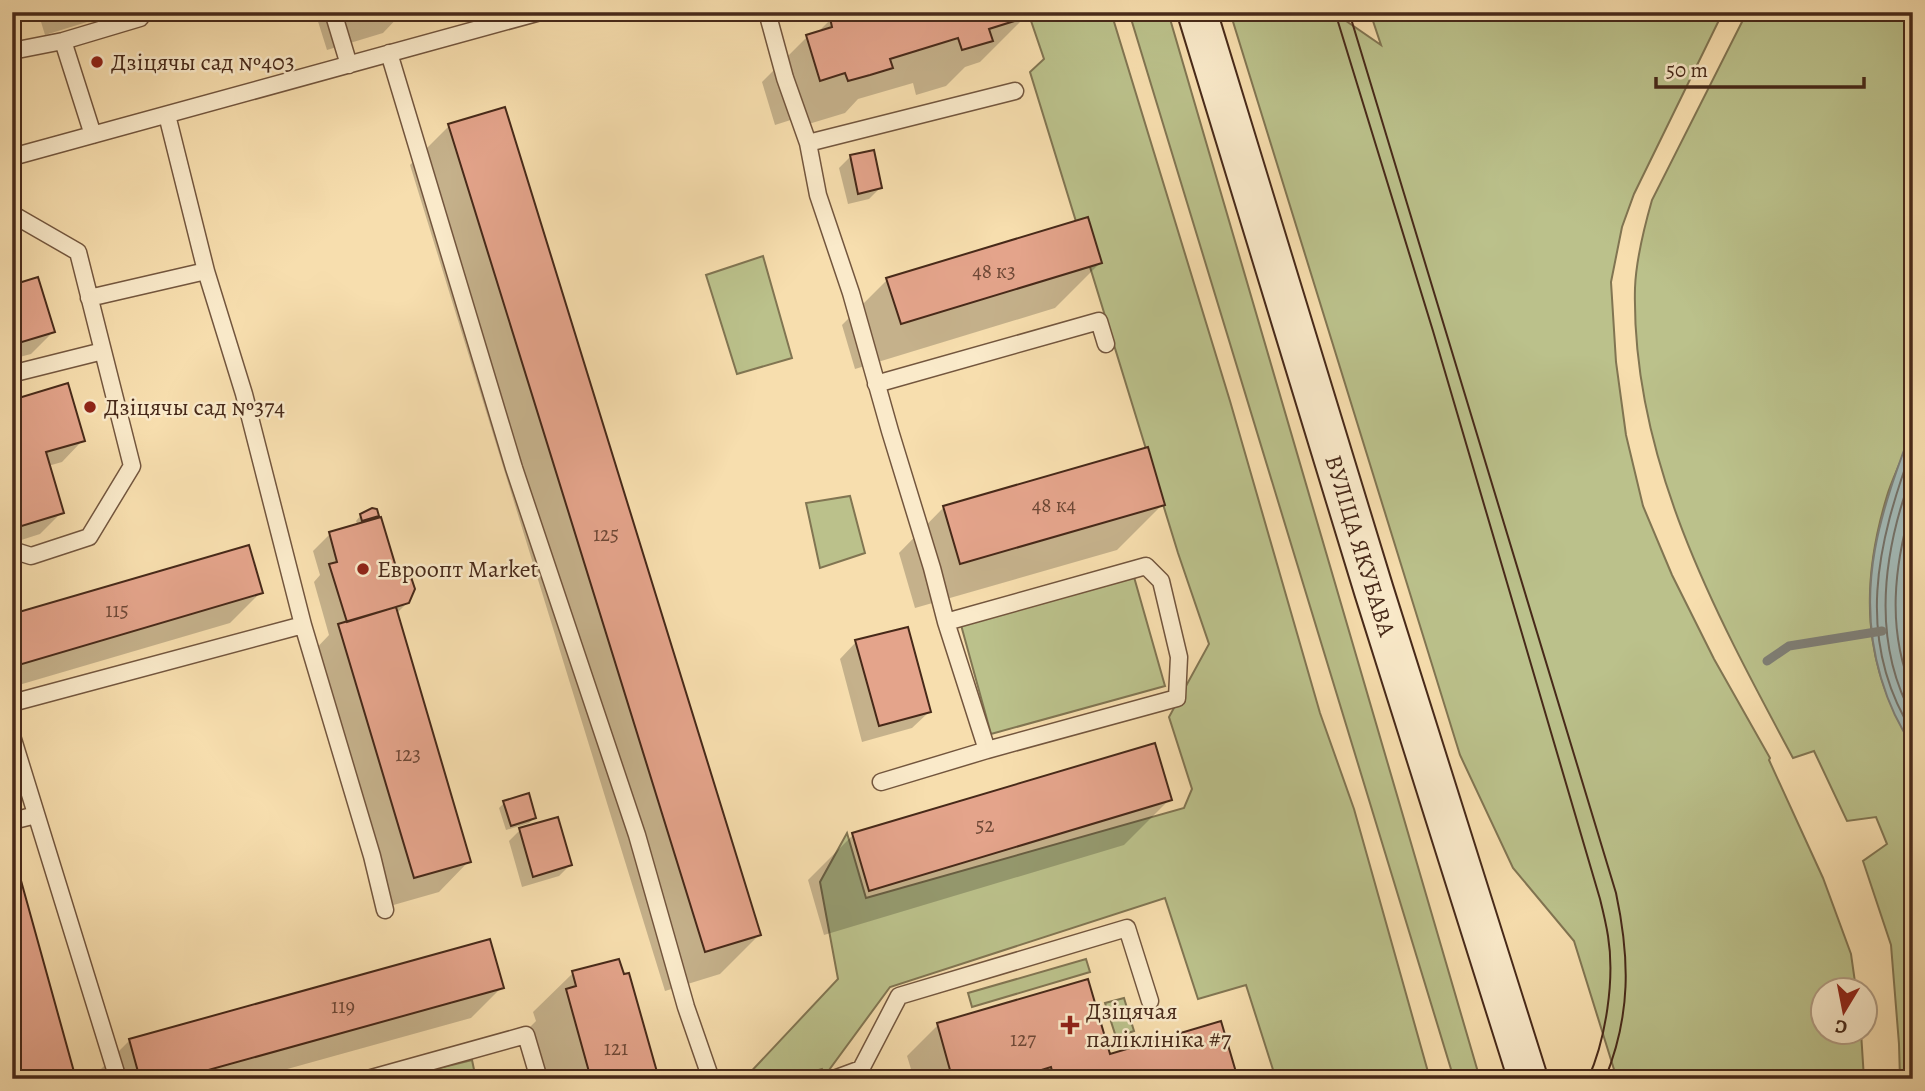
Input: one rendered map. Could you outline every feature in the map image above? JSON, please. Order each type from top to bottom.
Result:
[{"type":"main road","name":"ВУЛІЦА ЯКУБАВА","points":[[1197,12],[1374,590],[1528,1079]]},
{"type":"lane","points":[[12,51],[63,41],[140,18],[144,12]]},
{"type":"lane","points":[[333,12],[349,65]]},
{"type":"lane","points":[[12,157],[540,12]]},
{"type":"lane","points":[[767,12],[785,78],[808,143],[818,195],[851,293],[946,622],[987,750]]},
{"type":"lane","points":[[63,41],[93,135]]},
{"type":"lane","points":[[389,53],[514,468],[637,835],[686,1007],[710,1079]]},
{"type":"lane","points":[[808,143],[1015,91]]},
{"type":"lane","points":[[167,114],[206,271],[244,394],[303,625],[372,856],[385,910]]},
{"type":"lane","points":[[12,214],[78,252],[132,466],[89,537],[31,556],[12,550]]},
{"type":"lane","points":[[89,298],[206,271]]},
{"type":"lane","points":[[876,384],[1099,321],[1106,344]]},
{"type":"lane","points":[[15,373],[103,351]]},
{"type":"lane","points":[[881,782],[1177,698],[1179,657],[1161,581],[1146,566],[946,622]]},
{"type":"lane","points":[[12,703],[303,625]]},
{"type":"lane","points":[[12,736],[118,1079]]},
{"type":"lane","points":[[12,821],[36,815]]},
{"type":"lane","points":[[834,1079],[861,1069],[899,996],[1127,928],[1150,1001]]},
{"type":"lane","points":[[368,1079],[526,1035],[539,1079]]},
{"type":"green space","points":[[1028,12],[1111,12],[1230,401],[1320,713],[1354,809],[1430,1079],[1276,1079],[1246,985],[1198,999],[1165,898],[890,987],[829,1070],[824,1073],[822,1069],[789,1079],[744,1079],[838,979],[820,882],[847,833],[866,898],[1184,808],[1192,789],[1169,717],[1209,644],[1178,553],[1030,72],[1044,59]]},
{"type":"green space","points":[[1129,12],[1168,12],[1480,1079],[1454,1079]]},
{"type":"green space","points":[[1230,12],[1333,12],[1381,45],[1370,12],[1723,12],[1634,194],[1622,227],[1611,282],[1616,362],[1626,435],[1643,506],[1672,575],[1714,659],[1770,758],[1823,878],[1851,954],[1854,976],[1810,976],[1810,1046],[1862,1046],[1864,1079],[1617,1079],[1574,941],[1513,868],[1460,755]]},
{"type":"green space","points":[[1747,12],[1913,12],[1913,421],[1878,529],[1870,593],[1875,655],[1896,716],[1913,746],[1913,1079],[1900,1079],[1891,945],[1863,861],[1887,844],[1876,817],[1847,821],[1814,751],[1793,758],[1735,647],[1683,532],[1663,473],[1647,413],[1637,351],[1636,277],[1652,200]]},
{"type":"green space","points":[[763,256],[792,358],[737,374],[706,275]]},
{"type":"green space","points":[[850,496],[865,553],[820,568],[806,503]]},
{"type":"green space","points":[[1134,577],[1165,686],[991,734],[961,625]]},
{"type":"green space","points":[[1086,959],[1090,972],[972,1007],[968,993]]},
{"type":"green space","points":[[1124,998],[1134,1031],[1116,1037],[1105,1003]]},
{"type":"green space","points":[[472,1060],[476,1079],[395,1079]]},
{"type":"water","points":[[1913,426],[1913,746],[1890,705],[1881,678],[1873,645],[1870,612],[1875,550],[1882,519]]},
{"type":"building","points":[[847,12],[1026,12],[1027,17],[989,29],[993,41],[962,50],[958,38],[890,59],[893,68],[848,81],[845,73],[820,81],[806,35],[832,27],[830,18]]},
{"type":"building","points":[[505,107],[761,935],[705,952],[448,124]]},
{"type":"building","points":[[874,150],[882,188],[858,194],[850,155]]},
{"type":"building","points":[[1088,217],[1102,263],[901,324],[886,278]]},
{"type":"building","points":[[38,277],[55,332],[12,345],[12,285]]},
{"type":"building","points":[[68,383],[85,441],[46,452],[64,513],[12,529],[12,400]]},
{"type":"building","points":[[1148,447],[1165,505],[960,564],[943,506]]},
{"type":"building","points":[[372,508],[377,509],[379,516],[362,521],[360,514]]},
{"type":"building","name":"Евроопт Market","points":[[381,517],[399,577],[410,574],[415,589],[409,603],[347,622],[329,564],[337,562],[329,532]]},
{"type":"building","points":[[249,545],[263,593],[12,667],[12,614]]},
{"type":"building","points":[[396,607],[471,862],[414,878],[338,624]]},
{"type":"building","points":[[908,627],[931,712],[879,726],[855,640]]},
{"type":"building","points":[[1155,743],[1172,800],[869,891],[852,833]]},
{"type":"building","points":[[529,793],[536,818],[511,826],[503,801]]},
{"type":"building","points":[[558,817],[572,865],[533,877],[519,828]]},
{"type":"building","points":[[12,849],[76,1079],[16,1079],[12,1064]]},
{"type":"building","points":[[490,939],[504,988],[176,1079],[140,1079],[129,1039]]},
{"type":"building","points":[[619,959],[624,974],[629,973],[659,1079],[591,1079],[566,989],[576,986],[572,971]]},
{"type":"building","points":[[1088,979],[1110,1054],[1221,1021],[1238,1079],[1054,1079],[1051,1067],[1012,1079],[919,1079],[950,1070],[937,1023]]},
{"type":"waterway","points":[[1767,661],[1789,646],[1882,631]]},
{"type":"tram line","points":[[1335,12],[1433,331],[1600,899],[1610,953],[1609,990],[1600,1046],[1588,1079]]},
{"type":"tram line","points":[[1349,12],[1616,893],[1624,941],[1626,987],[1620,1032],[1605,1079]]},
{"type":"place","name":"Дзіцячы сад №403","points":[[97,62]]},
{"type":"place","name":"Дзіцячы сад №374","points":[[90,407]]},
{"type":"place","name":"Евроопт Market","points":[[363,569]]},
{"type":"place","name":"Дзіцячая паліклініка #7","points":[[1070,1025]]}]
